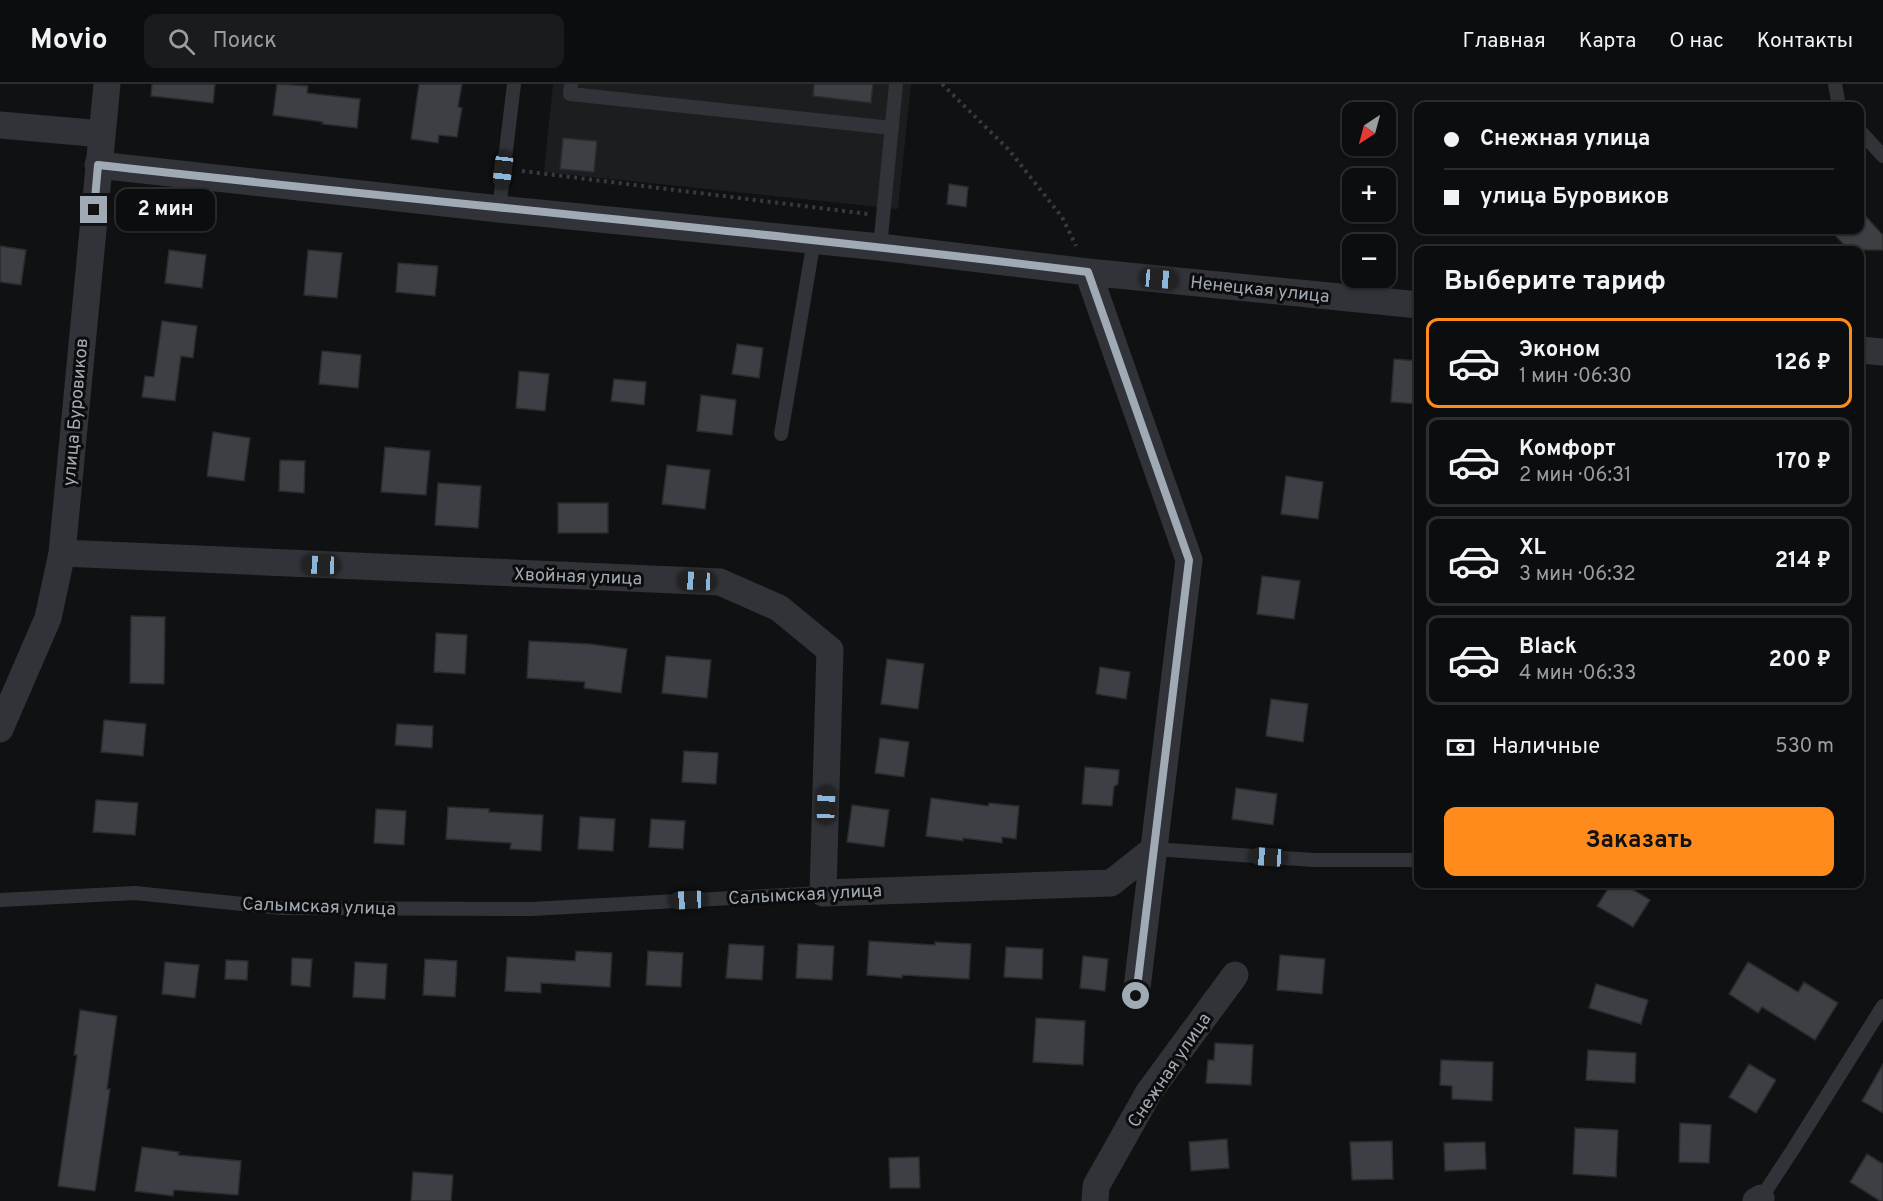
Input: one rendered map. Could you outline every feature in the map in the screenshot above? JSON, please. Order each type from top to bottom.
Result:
[{"type":"street","name":"улица Буровиков","points":[[0,729],[48,618],[62,554],[106,84]]},
{"type":"street","points":[[0,125],[102,134]]},
{"type":"street","name":"Ненецкая улица","points":[[98,165],[499,209],[880,247],[1088,272],[1414,305]]},
{"type":"street","points":[[1088,272],[1189,560],[1136,996]]},
{"type":"street","points":[[1864,350],[1883,352]]},
{"type":"street","name":"Хвойная улица","points":[[62,554],[720,582],[779,608],[831,650],[823,893]]},
{"type":"street","name":"Салымская улица","points":[[823,893],[1111,883],[1154,849]]},
{"type":"street","name":"Снежная улица","points":[[1095,1201],[1096,1186],[1149,1092],[1235,975]]},
{"type":"lane","points":[[499,209],[514,84]]},
{"type":"lane","points":[[571,84],[570,94],[892,129]]},
{"type":"lane","points":[[880,247],[896,84]]},
{"type":"lane","points":[[1835,84],[1838,102]]},
{"type":"lane","points":[[1864,135],[1883,156]]},
{"type":"lane","points":[[781,434],[814,240]]},
{"type":"lane","points":[[1154,849],[1313,860],[1414,860]]},
{"type":"lane","name":"Салымская улица","points":[[0,900],[135,892],[282,908],[531,909],[823,893]]},
{"type":"lane","points":[[1761,1200],[1883,1006]]},
{"type":"path","points":[[942,84],[1009,150],[1062,217],[1088,272]]},
{"type":"path","points":[[523,161],[522,172],[883,216]]},
{"type":"shaded area","points":[[553,84],[911,84],[898,209],[544,172]]},
{"type":"building","points":[[152,84],[215,84],[213,103],[151,96]]},
{"type":"building","points":[[277,84],[308,86],[307,93],[360,99],[357,128],[273,115]]},
{"type":"building","points":[[419,84],[462,84],[458,107],[462,108],[457,137],[439,135],[438,143],[411,139]]},
{"type":"building","points":[[814,84],[873,84],[871,103],[813,96]]},
{"type":"building","points":[[563,138],[597,141],[594,172],[560,169]]},
{"type":"building","points":[[949,184],[968,187],[966,207],[947,204]]},
{"type":"building","points":[[1864,214],[1883,235],[1883,250],[1864,250],[1864,246],[1845,246],[1834,234],[1864,234]]},
{"type":"building","points":[[0,246],[26,250],[21,285],[0,282]]},
{"type":"building","points":[[169,250],[206,255],[202,288],[165,283]]},
{"type":"building","points":[[308,250],[342,253],[337,298],[304,295]]},
{"type":"building","points":[[398,263],[438,266],[435,296],[396,292]]},
{"type":"building","points":[[162,321],[197,326],[193,358],[181,356],[175,401],[142,397],[145,376],[154,377]]},
{"type":"building","points":[[737,344],[763,348],[759,378],[732,374]]},
{"type":"building","points":[[322,351],[361,355],[358,388],[319,384]]},
{"type":"building","points":[[1394,359],[1414,361],[1414,404],[1391,402]]},
{"type":"building","points":[[519,371],[549,374],[545,411],[516,408]]},
{"type":"building","points":[[614,379],[646,382],[644,405],[611,401]]},
{"type":"building","points":[[701,395],[736,400],[732,435],[697,431]]},
{"type":"building","points":[[213,432],[250,438],[244,481],[207,476]]},
{"type":"building","points":[[385,447],[430,451],[426,495],[381,492]]},
{"type":"building","points":[[280,460],[305,461],[304,493],[279,491]]},
{"type":"building","points":[[667,465],[710,470],[705,509],[662,504]]},
{"type":"building","points":[[1286,476],[1323,482],[1318,519],[1281,514]]},
{"type":"building","points":[[438,483],[481,486],[478,528],[435,525]]},
{"type":"building","points":[[558,503],[608,503],[608,533],[558,533]]},
{"type":"building","points":[[1262,576],[1300,581],[1294,619],[1257,614]]},
{"type":"building","points":[[131,616],[165,617],[164,684],[130,683]]},
{"type":"building","points":[[436,633],[467,635],[465,674],[434,672]]},
{"type":"building","points":[[529,641],[590,644],[627,649],[621,693],[584,688],[585,682],[527,678]]},
{"type":"building","points":[[666,656],[711,660],[707,698],[662,693]]},
{"type":"building","points":[[887,659],[924,664],[918,709],[881,704]]},
{"type":"building","points":[[1100,667],[1130,672],[1126,699],[1096,694]]},
{"type":"building","points":[[1271,699],[1308,704],[1303,742],[1266,736]]},
{"type":"building","points":[[104,720],[146,724],[143,756],[101,752]]},
{"type":"building","points":[[397,724],[433,726],[432,748],[395,745]]},
{"type":"building","points":[[880,738],[909,742],[904,777],[875,773]]},
{"type":"building","points":[[684,751],[718,753],[716,784],[682,782]]},
{"type":"building","points":[[1085,767],[1119,770],[1112,806],[1082,804]]},
{"type":"building","points":[[1236,788],[1277,794],[1273,825],[1232,819]]},
{"type":"building","points":[[931,798],[988,806],[989,803],[1019,806],[1016,839],[1002,837],[1002,843],[926,836]]},
{"type":"building","points":[[96,800],[138,803],[135,835],[93,832]]},
{"type":"building","points":[[852,805],[889,810],[884,847],[847,842]]},
{"type":"building","points":[[448,807],[543,815],[541,851],[510,849],[511,843],[446,839]]},
{"type":"building","points":[[376,809],[406,811],[404,845],[374,843]]},
{"type":"building","points":[[580,817],[615,819],[613,851],[578,849]]},
{"type":"building","points":[[651,819],[685,821],[683,849],[649,847]]},
{"type":"building","points":[[1608,888],[1630,888],[1650,900],[1633,927],[1597,906]]},
{"type":"building","points":[[869,941],[935,945],[935,942],[971,944],[969,979],[867,975]]},
{"type":"building","points":[[729,944],[764,946],[762,980],[726,978]]},
{"type":"building","points":[[798,944],[834,946],[832,980],[796,978]]},
{"type":"building","points":[[1006,947],[1043,949],[1042,979],[1004,977]]},
{"type":"building","points":[[576,951],[612,953],[610,987],[541,983],[541,993],[505,991],[507,957],[575,961]]},
{"type":"building","points":[[648,951],[683,953],[681,987],[646,985]]},
{"type":"building","points":[[1280,955],[1325,959],[1322,994],[1277,990]]},
{"type":"building","points":[[1083,956],[1108,959],[1105,991],[1080,988]]},
{"type":"building","points":[[292,958],[312,959],[310,987],[291,985]]},
{"type":"building","points":[[425,959],[457,961],[455,997],[423,995]]},
{"type":"building","points":[[226,960],[248,961],[247,980],[225,979]]},
{"type":"building","points":[[165,962],[199,965],[195,998],[162,994]]},
{"type":"building","points":[[355,962],[387,964],[385,999],[353,997]]},
{"type":"building","points":[[1748,962],[1798,992],[1804,982],[1838,1003],[1815,1040],[1762,1007],[1758,1013],[1729,994]]},
{"type":"building","points":[[1596,984],[1648,1000],[1641,1024],[1589,1008]]},
{"type":"building","points":[[80,1010],[117,1016],[107,1089],[110,1089],[95,1191],[58,1186],[77,1055],[74,1055]]},
{"type":"building","points":[[1036,1018],[1085,1021],[1083,1065],[1033,1062]]},
{"type":"building","points":[[1215,1043],[1253,1045],[1251,1085],[1206,1083],[1208,1060],[1214,1060]]},
{"type":"building","points":[[1588,1050],[1636,1053],[1635,1083],[1586,1080]]},
{"type":"building","points":[[1441,1060],[1493,1062],[1492,1101],[1452,1099],[1452,1086],[1440,1085]]},
{"type":"building","points":[[1749,1064],[1776,1080],[1756,1113],[1729,1097]]},
{"type":"building","points":[[1883,1064],[1883,1113],[1862,1101]]},
{"type":"building","points":[[1680,1123],[1711,1125],[1709,1163],[1679,1162]]},
{"type":"building","points":[[1575,1128],[1618,1130],[1616,1177],[1573,1174]]},
{"type":"building","points":[[1227,1139],[1229,1168],[1191,1171],[1189,1142]]},
{"type":"building","points":[[1392,1141],[1393,1179],[1352,1180],[1350,1142]]},
{"type":"building","points":[[1485,1142],[1486,1169],[1445,1171],[1444,1143]]},
{"type":"building","points":[[142,1147],[179,1152],[178,1155],[241,1161],[238,1195],[174,1190],[173,1196],[135,1191]]},
{"type":"building","points":[[1867,1154],[1883,1164],[1883,1201],[1850,1182]]},
{"type":"building","points":[[919,1157],[920,1188],[890,1188],[889,1158]]},
{"type":"building","points":[[413,1172],[453,1175],[451,1201],[411,1201]]},
{"type":"route","points":[[94,210],[98,165],[499,209],[880,247],[1088,272],[1189,560],[1136,996]]}]
